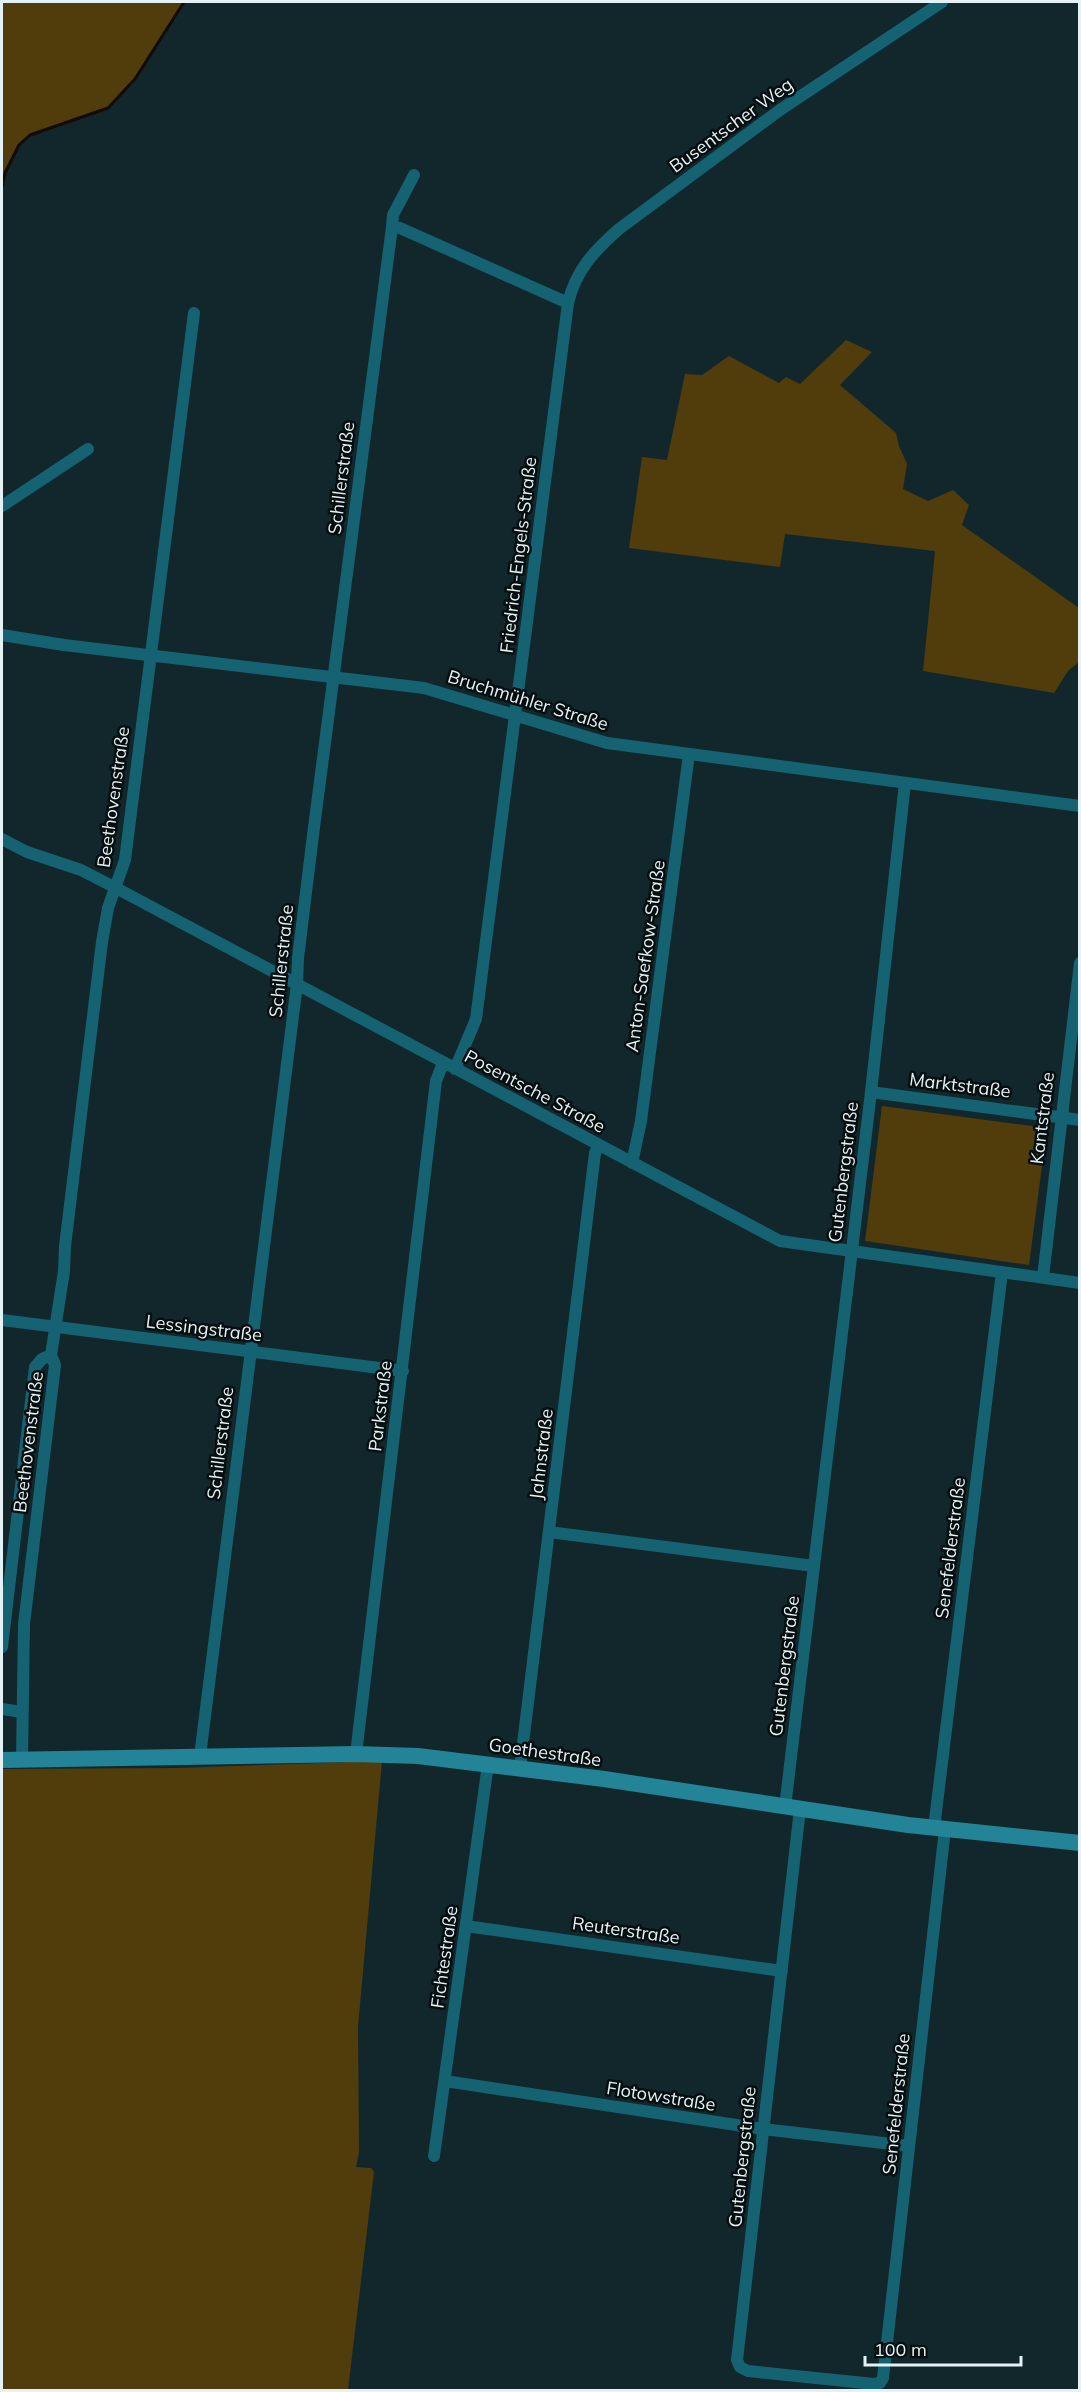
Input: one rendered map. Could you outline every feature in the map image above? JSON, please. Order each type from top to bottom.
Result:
[{"type":"street","name":"Busentscher Weg","points":[[568,303],[572,286],[580,269],[596,249],[619,229],[780,110],[942,2]]},
{"type":"street","name":"Schillerstraße","points":[[200,1756],[297,984],[298,958],[333,677],[393,215],[414,175]]},
{"type":"street","points":[[392,227],[400,228],[568,303]]},
{"type":"street","name":"Friedrich-Engels-Straße","points":[[455,1069],[476,1019],[568,303]]},
{"type":"street","name":"Beethovenstraße","points":[[22,1760],[24,1624],[55,1365],[51,1355],[64,1271],[65,1246],[102,942],[108,908],[125,860],[194,313]]},
{"type":"street","points":[[2,506],[88,449]]},
{"type":"street","name":"Bruchmühler Straße","points":[[2,635],[64,645],[424,688],[591,740],[1080,806]]},
{"type":"street","name":"Anton-Saefkow-Straße","points":[[632,1163],[641,1121],[688,754]]},
{"type":"street","name":"Gutenbergstraße","points":[[880,2383],[748,2371],[740,2367],[738,2360],[782,1971],[792,1808],[814,1566],[871,1092],[905,783]]},
{"type":"street","name":"Posentsche Straße","points":[[2,839],[27,852],[81,870],[116,888],[780,1241],[1080,1283]]},
{"type":"street","name":"Kantstraße","points":[[1043,1277],[1060,1117],[1080,963]]},
{"type":"street","name":"Parkstraße","points":[[356,1754],[436,1081],[443,1063]]},
{"type":"street","name":"Marktstraße","points":[[871,1092],[1080,1120]]},
{"type":"street","name":"Jahnstraße","points":[[520,1768],[595,1153],[599,1145]]},
{"type":"street","name":"Senefelderstraße","points":[[880,2383],[883,2378],[909,2146],[939,1829],[1002,1272]]},
{"type":"street","name":"Lessingstraße","points":[[2,1320],[403,1371]]},
{"type":"street","name":"Beethovenstraße","points":[[2,1647],[35,1367],[42,1359],[51,1355]]},
{"type":"street","points":[[549,1532],[814,1566]]},
{"type":"street","points":[[2,1709],[22,1712]]},
{"type":"street","name":"Goethestraße","points":[[2,1760],[406,1755],[520,1768],[939,1829],[1080,1843]]},
{"type":"street","name":"Fichtestraße","points":[[434,2156],[488,1764]]},
{"type":"street","name":"Reuterstraße","points":[[466,1926],[782,1971]]},
{"type":"street","name":"Flotowstraße","points":[[445,2081],[764,2129],[909,2146]]},
{"type":"shaded area","points":[[2,2],[184,2],[135,79],[108,108],[30,135],[19,145],[5,173],[2,187]]},
{"type":"shaded area","points":[[846,340],[872,352],[840,385],[896,433],[907,464],[903,489],[928,501],[953,490],[969,505],[962,525],[1079,608],[1079,662],[1068,671],[1054,693],[923,671],[935,551],[785,534],[780,567],[629,548],[642,457],[667,460],[685,374],[702,375],[729,356],[779,383],[786,377],[800,384]]},
{"type":"shaded area","points":[[882,1106],[1047,1128],[1029,1265],[865,1241]]},
{"type":"shaded area","points":[[382,1761],[358,2027],[359,2152],[356,2167],[371,2168],[374,2172],[348,2390],[2,2390],[2,1769],[176,1768]]},
{"type":"waterway","points":[[2,187],[5,173],[19,145],[30,135],[108,108],[135,79],[184,2]]}]
